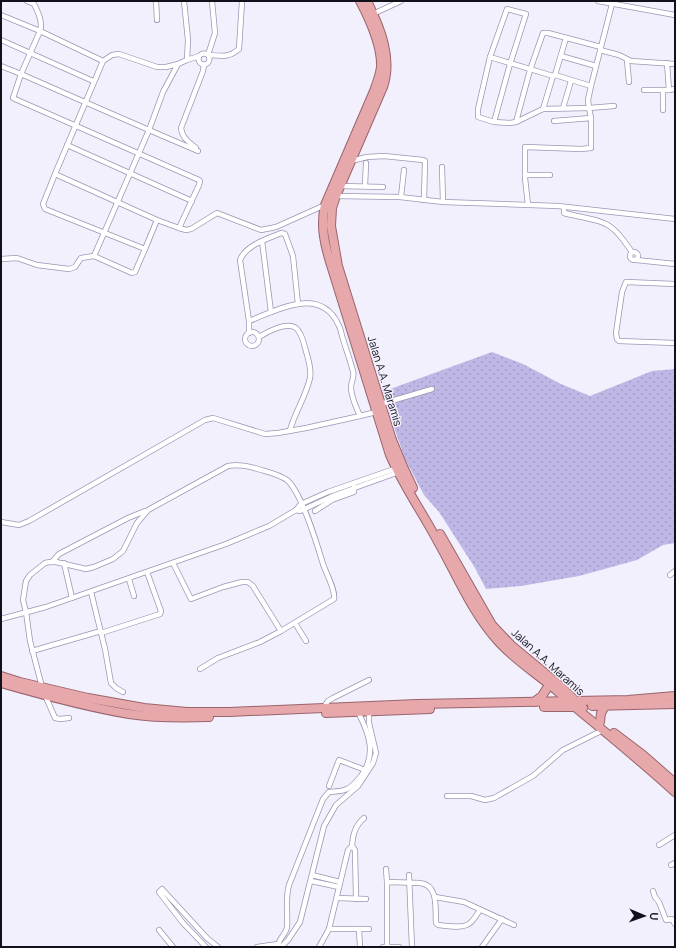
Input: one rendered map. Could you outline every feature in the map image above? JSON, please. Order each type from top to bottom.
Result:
[{"type":"highway","points":[[360,1],[378,44],[381,61],[380,74],[325,205],[323,219],[325,244],[376,412],[400,469],[483,622],[495,638],[508,652],[567,700],[577,705],[675,792]]},
{"type":"highway","name":"Jalan A.A. Maramis","points":[[368,1],[385,48],[387,59],[386,74],[382,87],[336,196],[332,208],[331,226],[337,259],[400,469],[492,625],[511,645],[566,692],[577,705],[643,755],[675,784]]},
{"type":"highway","points":[[1,676],[44,691],[128,714],[168,717],[238,717],[509,706],[675,704]]},
{"type":"highway","points":[[1,683],[95,700],[168,711],[229,712],[417,704],[509,706],[534,702],[567,700]]},
{"type":"highway","points":[[534,702],[542,696],[549,685]]},
{"type":"highway","points":[[566,692],[593,701]]},
{"type":"highway","points":[[577,705],[593,701],[675,696]]},
{"type":"highway","points":[[600,722],[601,713],[605,706]]},
{"type":"street","points":[[27,1],[33,2],[39,15],[41,26],[13,96],[15,99],[200,181],[179,228]]},
{"type":"street","points":[[156,1],[157,20]]},
{"type":"street","points":[[184,1],[188,40],[187,60]]},
{"type":"street","points":[[204,65],[209,62],[210,59],[208,56],[215,33],[212,1]]},
{"type":"street","points":[[145,249],[44,208],[43,204],[84,102],[103,61],[112,55],[120,54],[157,67],[166,67],[204,54],[208,56],[228,56],[239,49],[242,1]]},
{"type":"street","points":[[373,14],[401,1]]},
{"type":"street","points":[[598,1],[675,15]]},
{"type":"street","points":[[528,205],[525,148],[591,148],[591,118],[588,100],[590,86],[612,4]]},
{"type":"street","points":[[494,122],[526,14],[510,9],[506,11],[490,57],[482,88],[478,117],[494,122],[516,122],[543,109],[579,109],[614,106]]},
{"type":"street","points":[[1,15],[40,31],[103,61]]},
{"type":"street","points":[[516,122],[530,70],[543,33],[548,33],[600,48],[620,55],[627,60],[667,62],[675,64]]},
{"type":"street","points":[[543,109],[566,38]]},
{"type":"street","points":[[1,40],[93,82]]},
{"type":"street","points":[[199,56],[199,61],[204,65]]},
{"type":"street","points":[[561,56],[596,66]]},
{"type":"street","points":[[490,57],[530,70],[590,86]]},
{"type":"street","points":[[627,60],[629,82]]},
{"type":"street","points":[[663,110],[666,90],[667,62]]},
{"type":"street","points":[[94,256],[103,232],[149,130],[163,92],[178,64]]},
{"type":"street","points":[[1,66],[198,151],[186,139],[182,133],[182,128],[204,71],[204,65]]},
{"type":"street","points":[[563,108],[571,81]]},
{"type":"street","points":[[644,90],[675,89]]},
{"type":"street","points":[[554,120],[591,118]]},
{"type":"street","points":[[67,145],[192,201]]},
{"type":"street","points":[[351,161],[368,157],[384,156],[425,161],[424,200]]},
{"type":"street","points":[[365,186],[366,163]]},
{"type":"street","points":[[442,167],[443,202]]},
{"type":"street","points":[[401,197],[404,170]]},
{"type":"street","points":[[55,174],[157,220],[186,230],[191,229],[217,213],[261,230],[276,227],[325,205]]},
{"type":"street","points":[[526,175],[550,175]]},
{"type":"street","points":[[340,186],[383,187]]},
{"type":"street","points":[[336,196],[401,197],[443,202],[564,207],[675,219]]},
{"type":"street","points":[[564,207],[564,213],[602,223],[612,228],[620,235],[632,252],[638,253],[636,260],[675,264]]},
{"type":"street","points":[[1,259],[17,258],[36,265],[69,268],[75,267],[81,258],[94,256],[132,273],[135,272],[157,220]]},
{"type":"street","points":[[249,333],[255,333],[259,337],[259,343],[257,345],[251,346],[246,343],[245,340],[249,333],[249,321],[240,260],[244,253],[252,246],[281,233],[285,234],[293,256],[298,304]]},
{"type":"street","points":[[262,241],[271,312]]},
{"type":"street","points":[[675,284],[626,282],[622,292],[616,333],[619,341],[675,343]]},
{"type":"street","points":[[249,321],[271,312],[298,304],[317,305],[330,312],[339,325],[352,366],[354,376],[351,384],[351,391],[360,416]]},
{"type":"street","points":[[259,337],[277,328],[292,326],[300,333],[309,363],[310,377],[290,430]]},
{"type":"street","points":[[352,366],[361,363]]},
{"type":"street","points":[[381,404],[432,389]]},
{"type":"street","points":[[1,522],[19,525],[29,521],[205,420],[213,418],[265,434],[278,433],[376,412]]},
{"type":"street","points":[[52,562],[59,554],[128,518],[148,510],[221,470],[234,465],[250,467],[277,474],[282,477],[288,482],[303,507],[335,595],[334,599],[260,642],[218,658],[200,669]]},
{"type":"street","points":[[1,619],[129,579],[262,530],[280,521],[296,510],[400,469]]},
{"type":"street","points":[[303,507],[334,490],[400,469]]},
{"type":"street","points":[[315,511],[332,500],[354,491],[354,487]]},
{"type":"street","points":[[70,718],[55,718],[44,691],[32,651],[23,600],[26,581],[30,575],[45,563],[64,563],[86,569],[113,558],[123,551],[137,523],[148,510]]},
{"type":"street","points":[[64,563],[72,598]]},
{"type":"street","points":[[173,563],[191,599],[230,585],[244,582],[250,583],[281,631]]},
{"type":"street","points":[[670,575],[675,571]]},
{"type":"street","points":[[32,651],[160,614],[161,610],[147,572]]},
{"type":"street","points":[[129,579],[134,596]]},
{"type":"street","points":[[90,592],[101,632],[111,683],[123,692]]},
{"type":"street","points":[[295,623],[306,641]]},
{"type":"street","points":[[323,708],[328,701],[369,680]]},
{"type":"street","points":[[279,946],[286,929],[286,893],[293,870],[323,799],[329,792],[337,792],[350,787],[360,778],[365,770],[370,754],[370,746],[367,732],[358,712]]},
{"type":"street","points":[[257,947],[279,946],[288,940],[300,922],[324,826],[336,805],[358,786],[373,763],[376,753],[369,723],[369,712]]},
{"type":"street","points":[[447,796],[471,796],[485,800],[494,798],[533,776],[563,750],[604,730]]},
{"type":"street","points":[[329,786],[339,760],[365,770]]},
{"type":"street","points":[[337,792],[342,800]]},
{"type":"street","points":[[356,899],[355,850],[352,846],[353,834],[358,824],[364,818]]},
{"type":"street","points":[[659,845],[675,835]]},
{"type":"street","points":[[319,947],[329,929],[348,850],[352,846]]},
{"type":"street","points":[[386,869],[387,947]]},
{"type":"street","points":[[312,875],[340,885]]},
{"type":"street","points":[[410,875],[412,947]]},
{"type":"street","points":[[311,881],[340,885]]},
{"type":"street","points":[[387,882],[426,883],[435,897],[436,923],[438,925],[468,925],[480,910]]},
{"type":"street","points":[[206,947],[183,923],[161,891],[207,938],[218,947]]},
{"type":"street","points":[[653,891],[666,920],[672,919],[675,924]]},
{"type":"street","points":[[435,897],[458,900],[514,925]]},
{"type":"street","points":[[337,898],[366,899]]},
{"type":"street","points":[[482,947],[502,920]]},
{"type":"street","points":[[329,929],[369,929]]},
{"type":"street","points":[[359,929],[360,947]]},
{"type":"street","points":[[159,930],[171,946]]},
{"type":"street","points":[[383,947],[399,947]]},
{"type":"shaded area","points":[[492,352],[523,364],[561,384],[590,396],[652,371],[675,369],[675,543],[663,545],[637,560],[579,576],[521,586],[486,589],[475,568],[439,512],[424,495],[405,459],[382,392]]}]
